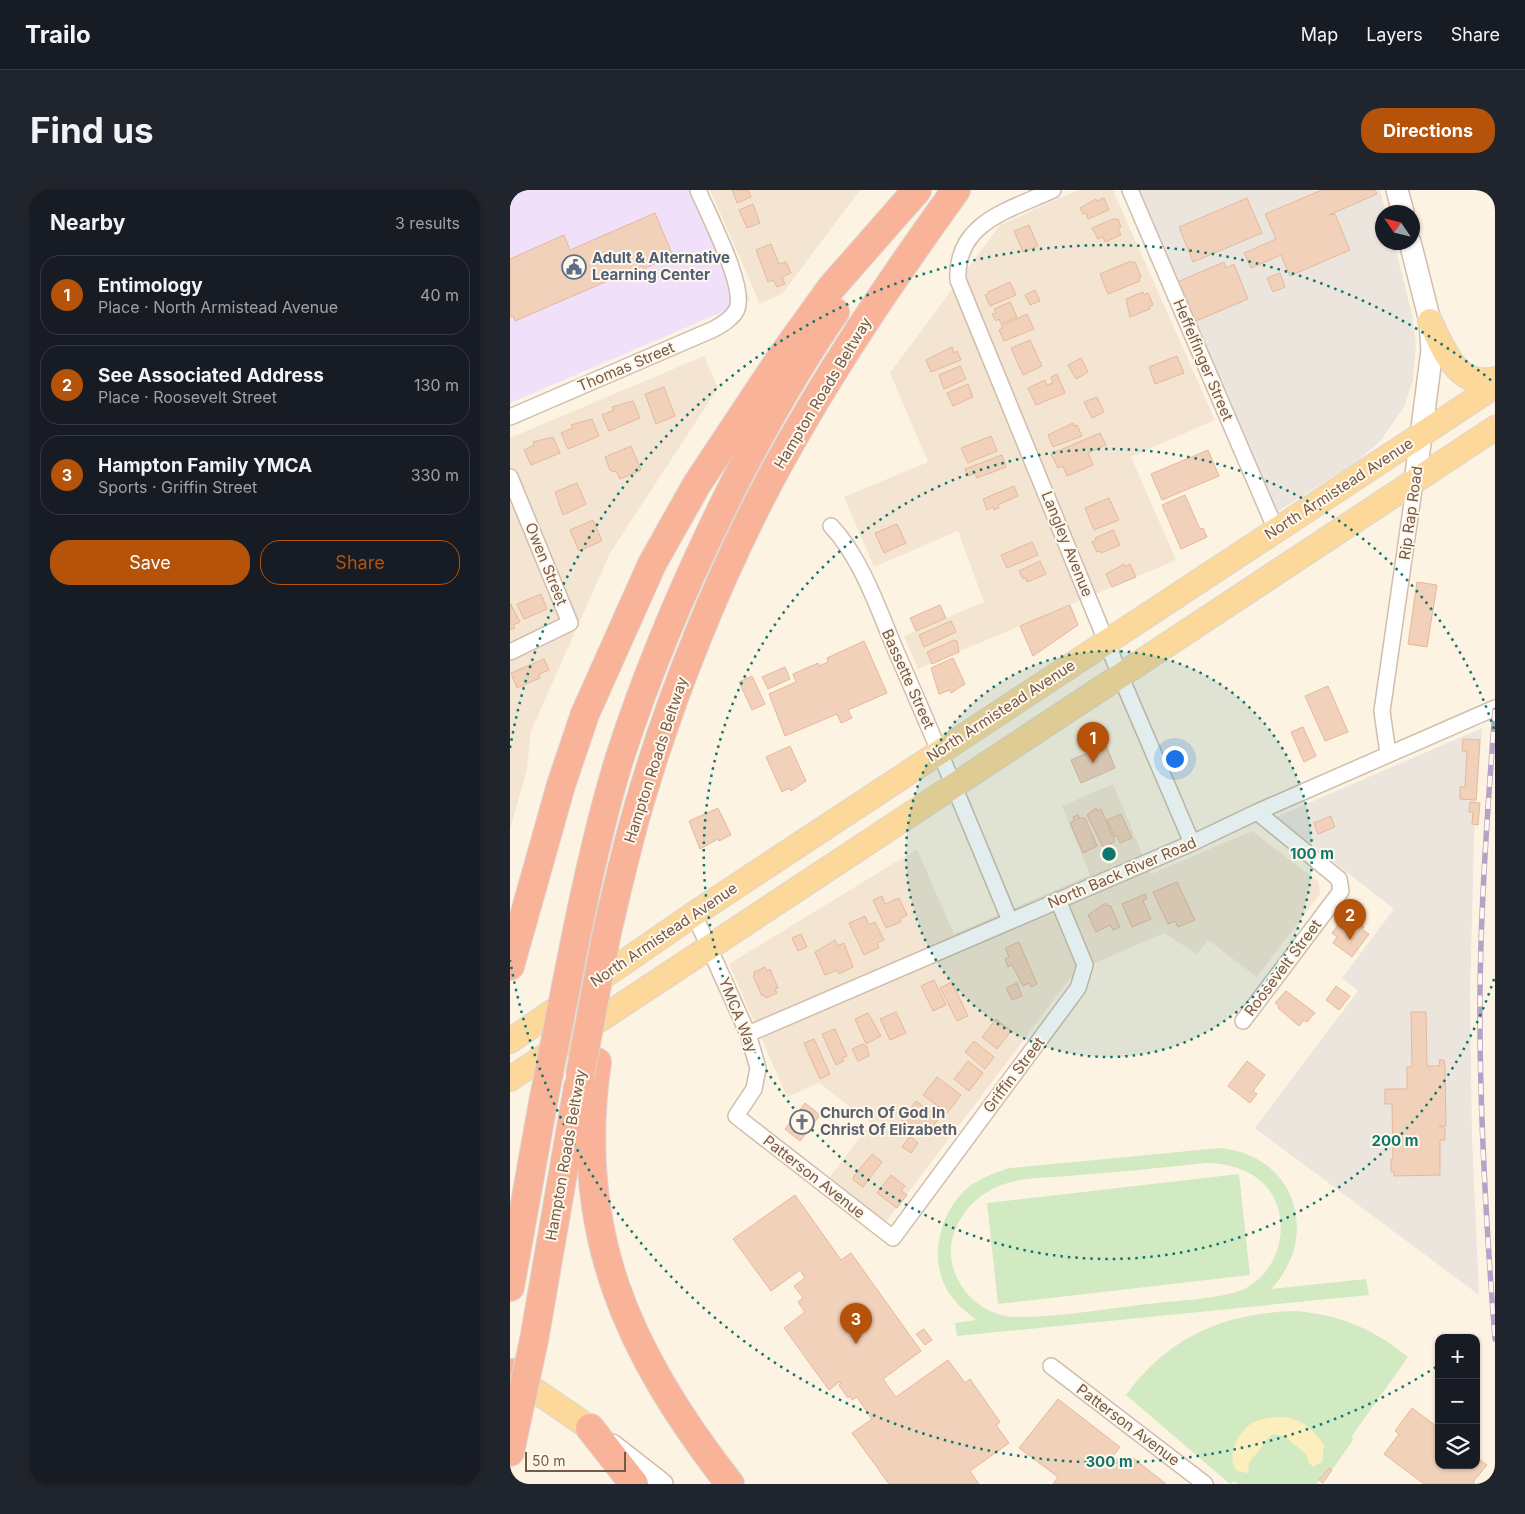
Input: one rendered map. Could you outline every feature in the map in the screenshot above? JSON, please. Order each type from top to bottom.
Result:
[{"type":"highway","name":"Hampton Roads Beltway","points":[[510,1287],[543,1103],[589,869],[620,760],[676,607],[704,545],[752,450],[793,378],[827,323],[918,190]]},
{"type":"highway","points":[[510,966],[561,785],[586,714],[652,564],[702,476],[780,359],[831,288],[918,190]]},
{"type":"highway","name":"Hampton Roads Beltway","points":[[513,1440],[588,1069],[595,993],[607,932],[642,794],[657,747],[710,608],[770,480],[812,405],[908,257],[956,190]]},
{"type":"highway","points":[[908,257],[952,220],[977,190]]},
{"type":"highway","points":[[588,1069],[593,1184],[602,1242],[618,1300],[645,1358],[684,1422],[730,1484]]},
{"type":"highway","points":[[510,1260],[520,1232]]},
{"type":"highway","points":[[590,1428],[634,1484]]},
{"type":"main road","points":[[1397,190],[1401,205]]},
{"type":"main road","name":"Rip Rap Road","points":[[1412,250],[1430,321],[1432,350],[1415,482]]},
{"type":"main road","points":[[1430,321],[1446,356],[1458,371],[1476,379],[1495,379]]},
{"type":"main road","name":"North Armistead Avenue","points":[[510,1041],[694,914],[1495,386]]},
{"type":"main road","points":[[510,1079],[1495,428]]},
{"type":"main road","points":[[510,1373],[590,1428],[662,1484]]},
{"type":"street","name":"Thomas Street","points":[[510,417],[714,329],[728,320],[736,309],[739,294],[736,278],[698,190]]},
{"type":"street","name":"Langley Avenue","points":[[1053,190],[982,223],[965,243],[957,263],[958,280],[1120,675],[1192,843]]},
{"type":"street","name":"Heffelfinger Street","points":[[1130,190],[1276,530]]},
{"type":"street","name":"Owen Street","points":[[510,477],[570,624],[510,652]]},
{"type":"street","name":"Rip Rap Road","points":[[1388,754],[1382,711],[1415,482]]},
{"type":"street","name":"Bassette Street","points":[[831,526],[845,540],[940,751],[1010,921]]},
{"type":"street","name":"North Back River Road","points":[[748,1034],[1192,843],[1257,812],[1495,708]]},
{"type":"street","name":"Roosevelt Street","points":[[1243,1021],[1342,891],[1339,879],[1257,812]]},
{"type":"street","name":"Griffin Street","points":[[893,1238],[1078,988],[1085,965],[1058,900]]},
{"type":"street","name":"YMCA Way","points":[[694,914],[748,1034],[758,1068],[754,1089],[736,1116]]},
{"type":"street","name":"Patterson Avenue","points":[[736,1116],[893,1238]]},
{"type":"street","name":"Patterson Avenue","points":[[1051,1366],[1205,1484]]},
{"type":"shaded area","points":[[510,190],[702,190],[750,300],[510,403]]},
{"type":"shaded area","points":[[710,190],[860,190],[782,294],[760,304]]},
{"type":"shaded area","points":[[1078,190],[1113,190],[1215,420],[1131,457],[1176,560],[918,669],[904,636],[984,602],[958,531],[874,567],[844,497],[928,462],[890,373],[1000,225]]},
{"type":"shaded area","points":[[1135,190],[1380,190],[1384,205],[1375,205],[1375,250],[1396,250],[1412,314],[1416,345],[1413,380],[1404,407],[1381,440],[1358,461],[1277,512]]},
{"type":"shaded area","points":[[704,356],[718,388],[610,553],[531,731],[527,769],[510,829],[510,438]]},
{"type":"shaded area","points":[[1482,728],[1474,838],[1470,997],[1472,1138],[1479,1295],[1255,1128],[1358,991],[1342,978],[1394,909],[1276,817]]},
{"type":"shaded area","points":[[1113,784],[1151,874],[1252,831],[1319,882],[1320,894],[1257,977],[1208,940],[1197,954],[1164,933],[1075,972],[886,1222],[829,1178],[871,1123],[819,1083],[787,1097],[729,964],[917,849],[954,934],[1090,875],[1062,806]]},
{"type":"green space","points":[[1220,1148],[1246,1154],[1267,1166],[1283,1182],[1293,1202],[1297,1223],[1295,1246],[1286,1268],[1271,1289],[1366,1279],[1369,1295],[957,1336],[955,1323],[976,1320],[954,1300],[943,1282],[939,1268],[938,1253],[944,1222],[951,1208],[971,1185],[990,1175],[1010,1168]],"holes":[[[1207,1163],[1237,1168],[1254,1176],[1269,1189],[1279,1210],[1281,1223],[1280,1237],[1272,1262],[1265,1273],[1244,1289],[1224,1295],[1197,1299],[1062,1315],[1012,1317],[994,1312],[978,1303],[964,1290],[955,1273],[951,1260],[951,1247],[959,1222],[975,1201],[997,1187],[1014,1181],[1032,1179]]]},
{"type":"green space","points":[[1239,1174],[1250,1275],[998,1304],[987,1203]]},
{"type":"green space","points":[[1295,1311],[1327,1316],[1355,1325],[1382,1338],[1408,1357],[1352,1436],[1353,1440],[1332,1470],[1329,1468],[1316,1484],[1238,1484],[1234,1481],[1230,1484],[1126,1395],[1161,1357],[1180,1343],[1200,1332],[1222,1323],[1245,1317]]},
{"type":"sand","points":[[1282,1417],[1301,1423],[1316,1434],[1324,1445],[1322,1462],[1313,1467],[1309,1463],[1306,1454],[1284,1436],[1273,1434],[1249,1463],[1248,1473],[1237,1471],[1232,1459],[1235,1445],[1242,1432],[1255,1421]]},
{"type":"building","points":[[732,190],[748,190],[751,197],[737,203]]},
{"type":"building","points":[[1322,190],[1375,190],[1377,194],[1329,215],[1335,214],[1350,250],[1290,276],[1281,255],[1251,268],[1244,253],[1276,239],[1265,214]]},
{"type":"building","points":[[1104,198],[1109,210],[1088,219],[1086,213],[1083,214],[1080,208],[1096,199],[1097,201]]},
{"type":"building","points":[[1247,198],[1262,233],[1193,262],[1179,227]]},
{"type":"building","points":[[753,204],[760,223],[747,228],[739,210]]},
{"type":"building","name":"Adult & Alternative Learning Center","points":[[655,213],[673,256],[643,269],[642,266],[515,321],[513,316],[510,317],[510,259],[564,235],[570,250]]},
{"type":"building","points":[[1113,219],[1118,219],[1121,227],[1118,229],[1121,235],[1105,242],[1103,237],[1098,239],[1092,228]]},
{"type":"building","points":[[1029,225],[1038,246],[1023,252],[1014,231]]},
{"type":"building","points":[[771,244],[779,264],[786,262],[791,273],[782,277],[785,284],[777,287],[773,280],[768,282],[756,250]]},
{"type":"building","points":[[1131,261],[1132,263],[1135,262],[1141,277],[1138,278],[1140,281],[1108,294],[1100,274]]},
{"type":"building","points":[[1224,262],[1226,268],[1234,264],[1248,299],[1191,323],[1175,283]]},
{"type":"building","points":[[1280,273],[1285,287],[1273,292],[1267,278]]},
{"type":"building","points":[[1010,282],[1016,295],[990,306],[985,295]]},
{"type":"building","points":[[1035,290],[1040,301],[1030,305],[1025,295]]},
{"type":"building","points":[[1143,292],[1144,295],[1148,293],[1153,305],[1149,307],[1150,309],[1130,317],[1126,299]]},
{"type":"building","points":[[1010,302],[1017,317],[1001,324],[999,319],[996,321],[992,314],[996,313],[994,309]]},
{"type":"building","points":[[1027,314],[1034,329],[1004,341],[999,330],[1003,328],[1001,326]]},
{"type":"building","points":[[1030,340],[1042,366],[1023,375],[1011,348]]},
{"type":"building","points":[[952,347],[954,353],[957,351],[961,360],[931,372],[926,360]]},
{"type":"building","points":[[1177,356],[1184,373],[1155,384],[1149,367]]},
{"type":"building","points":[[1081,358],[1088,372],[1076,379],[1068,365]]},
{"type":"building","points":[[960,366],[966,379],[944,389],[939,375]]},
{"type":"building","points":[[1057,374],[1065,393],[1036,405],[1028,388],[1045,380],[1047,385],[1053,383],[1051,377]]},
{"type":"building","points":[[968,384],[973,397],[953,406],[947,393]]},
{"type":"building","points":[[664,387],[675,416],[656,424],[645,394]]},
{"type":"building","points":[[1097,397],[1104,412],[1092,418],[1084,402]]},
{"type":"building","points":[[633,401],[640,418],[609,431],[602,415],[614,410],[612,407]]},
{"type":"building","points":[[592,419],[599,436],[568,449],[561,433],[573,428],[571,425]]},
{"type":"building","points":[[1073,423],[1074,426],[1077,425],[1082,436],[1053,447],[1048,435]]},
{"type":"building","points":[[1100,433],[1106,445],[1088,453],[1093,465],[1067,476],[1063,466],[1058,468],[1051,454]]},
{"type":"building","points":[[991,436],[997,451],[968,463],[961,448]]},
{"type":"building","points":[[553,437],[560,453],[531,465],[524,450],[534,445],[533,442]]},
{"type":"building","points":[[631,446],[641,470],[620,479],[616,471],[610,470],[605,457]]},
{"type":"building","points":[[1208,450],[1219,476],[1162,500],[1151,474]]},
{"type":"building","points":[[1002,455],[1006,467],[977,478],[975,473],[968,476],[965,469]]},
{"type":"building","points":[[577,483],[586,504],[563,515],[555,492]]},
{"type":"building","points":[[1014,486],[1018,496],[998,505],[999,508],[994,510],[993,507],[987,510],[983,499]]},
{"type":"building","points":[[1185,495],[1200,529],[1203,528],[1207,537],[1181,549],[1162,505]]},
{"type":"building","points":[[1109,498],[1119,520],[1094,530],[1085,508]]},
{"type":"building","points":[[593,520],[602,541],[579,551],[570,530]]},
{"type":"building","points":[[897,524],[906,543],[884,553],[875,533]]},
{"type":"building","points":[[1113,530],[1120,545],[1101,553],[1100,551],[1097,552],[1092,542],[1096,540],[1095,538]]},
{"type":"building","points":[[1032,542],[1038,555],[1007,568],[1001,555]]},
{"type":"building","points":[[1040,561],[1046,574],[1027,582],[1026,578],[1023,579],[1019,571]]},
{"type":"building","points":[[1124,564],[1125,567],[1130,564],[1136,577],[1112,587],[1106,574]]},
{"type":"building","points":[[1417,582],[1437,585],[1427,647],[1408,644]]},
{"type":"building","points":[[541,594],[547,609],[524,619],[517,604]]},
{"type":"building","points":[[510,603],[520,622],[513,625],[515,628],[510,630]]},
{"type":"building","points":[[940,605],[946,618],[916,631],[910,618]]},
{"type":"building","points":[[1070,605],[1078,625],[1033,656],[1020,626]]},
{"type":"building","points":[[951,621],[956,632],[924,647],[919,635]]},
{"type":"building","points":[[954,640],[957,641],[959,652],[932,664],[927,652]]},
{"type":"building","points":[[864,641],[887,693],[848,710],[852,718],[841,723],[837,714],[785,736],[769,694],[796,682],[793,674],[818,663],[819,666],[828,662],[827,658]]},
{"type":"building","points":[[953,658],[965,684],[951,693],[950,690],[939,694],[931,668]]},
{"type":"building","points":[[544,659],[549,670],[539,674],[540,678],[517,688],[511,673]]},
{"type":"building","points":[[785,667],[790,679],[768,689],[762,677]]},
{"type":"building","points":[[752,676],[765,704],[752,710],[739,682]]},
{"type":"building","points":[[1328,686],[1348,732],[1325,741],[1305,696]]},
{"type":"building","points":[[1303,727],[1316,756],[1304,762],[1291,732]]},
{"type":"building","points":[[1463,739],[1480,740],[1476,800],[1460,799],[1460,787],[1465,787],[1467,751],[1462,751]]},
{"type":"building","points":[[1106,745],[1115,768],[1081,783],[1071,760]]},
{"type":"building","points":[[790,746],[806,781],[791,791],[790,788],[782,792],[766,757]]},
{"type":"building","points":[[1470,802],[1480,803],[1478,825],[1472,824],[1473,812],[1469,812]]},
{"type":"building","points":[[718,808],[731,835],[719,841],[718,839],[700,849],[689,821]]},
{"type":"building","points":[[1096,808],[1097,811],[1101,809],[1114,839],[1114,842],[1103,847],[1087,815]]},
{"type":"building","points":[[1121,814],[1132,838],[1120,843],[1107,820]]},
{"type":"building","points":[[1078,815],[1079,818],[1085,818],[1097,846],[1083,853],[1070,823],[1074,821],[1073,817]]},
{"type":"building","points":[[1331,816],[1335,827],[1318,834],[1314,823]]},
{"type":"building","points":[[1177,882],[1195,920],[1178,927],[1175,921],[1168,924],[1153,892]]},
{"type":"building","points":[[1145,894],[1147,899],[1143,901],[1151,919],[1132,927],[1122,904]]},
{"type":"building","points":[[882,896],[885,904],[899,898],[907,915],[900,919],[901,922],[886,928],[873,900]]},
{"type":"building","points":[[1106,903],[1107,906],[1110,905],[1120,927],[1113,930],[1110,925],[1096,932],[1088,915]]},
{"type":"building","points":[[865,916],[869,925],[875,922],[884,940],[877,943],[879,948],[864,955],[849,923]]},
{"type":"building","points":[[1353,918],[1369,934],[1352,957],[1333,943],[1337,937],[1332,933],[1341,921],[1347,925]]},
{"type":"building","points":[[801,934],[807,947],[798,951],[792,938]]},
{"type":"building","points":[[835,940],[838,946],[844,943],[853,967],[839,974],[837,970],[825,975],[815,952]]},
{"type":"building","points":[[1019,942],[1037,984],[1031,987],[1029,983],[1023,986],[1012,965],[1008,967],[1005,959],[1009,957],[1005,948]]},
{"type":"building","points":[[765,967],[767,971],[770,969],[778,988],[775,989],[777,993],[766,998],[764,995],[762,996],[753,976],[755,975],[754,972]]},
{"type":"building","points":[[934,980],[946,1005],[933,1011],[921,986]]},
{"type":"building","points":[[952,982],[968,1016],[957,1021],[940,988]]},
{"type":"building","points":[[1017,983],[1022,996],[1012,1000],[1006,988]]},
{"type":"building","points":[[1336,986],[1350,996],[1339,1010],[1326,1000]]},
{"type":"building","points":[[1286,991],[1315,1013],[1307,1022],[1304,1020],[1299,1026],[1278,1008],[1279,1006],[1275,1003]]},
{"type":"building","points":[[896,1012],[906,1033],[890,1040],[880,1019]]},
{"type":"building","points":[[1411,1012],[1426,1012],[1427,1066],[1440,1066],[1439,1060],[1444,1060],[1446,1126],[1439,1126],[1445,1128],[1445,1140],[1440,1140],[1440,1175],[1394,1176],[1394,1172],[1391,1172],[1391,1159],[1393,1159],[1392,1104],[1385,1104],[1385,1089],[1407,1089],[1407,1067],[1412,1067]]},
{"type":"building","points":[[868,1013],[881,1036],[866,1044],[855,1019]]},
{"type":"building","points":[[996,1019],[1011,1031],[997,1049],[982,1037]]},
{"type":"building","points":[[835,1029],[847,1056],[842,1058],[844,1061],[836,1065],[822,1034]]},
{"type":"building","points":[[814,1039],[830,1074],[820,1079],[804,1043]]},
{"type":"building","points":[[974,1041],[994,1057],[985,1069],[965,1052]]},
{"type":"building","points":[[863,1044],[867,1047],[869,1056],[858,1061],[852,1049]]},
{"type":"building","points":[[968,1061],[983,1073],[969,1091],[954,1079]]},
{"type":"building","points":[[1247,1061],[1265,1075],[1253,1091],[1257,1094],[1250,1103],[1228,1086]]},
{"type":"building","points":[[937,1077],[961,1095],[947,1113],[923,1095]]},
{"type":"building","points":[[916,1101],[939,1118],[925,1137],[902,1120]]},
{"type":"building","name":"Church Of God In Christ Of Elizabeth","points":[[805,1103],[820,1115],[800,1141],[785,1129]]},
{"type":"building","points":[[910,1136],[918,1143],[911,1153],[902,1147]]},
{"type":"building","points":[[872,1154],[882,1162],[863,1187],[853,1180],[854,1176]]},
{"type":"building","points":[[891,1175],[905,1186],[901,1191],[907,1195],[897,1208],[877,1193]]},
{"type":"building","points":[[795,1195],[841,1260],[851,1253],[921,1351],[883,1379],[896,1397],[948,1360],[965,1383],[970,1379],[1000,1422],[996,1425],[1009,1443],[970,1471],[979,1484],[889,1484],[852,1433],[872,1419],[857,1397],[852,1400],[850,1396],[848,1398],[839,1385],[841,1383],[839,1382],[829,1390],[784,1328],[805,1312],[798,1302],[803,1298],[794,1286],[805,1278],[800,1270],[771,1291],[733,1239]]},
{"type":"building","points":[[924,1329],[932,1340],[925,1345],[916,1334]]},
{"type":"building","points":[[1058,1399],[1120,1447],[1113,1456],[1126,1466],[1132,1457],[1166,1484],[1053,1484],[1058,1477],[1019,1448]]},
{"type":"building","points":[[1412,1408],[1435,1425],[1435,1469],[1480,1469],[1480,1460],[1487,1465],[1473,1482],[1475,1484],[1424,1484],[1384,1454],[1399,1434],[1395,1431]]},
{"type":"building","points":[[1329,1468],[1332,1470],[1323,1483],[1319,1480]]},
{"type":"railway","points":[[1495,710],[1483,886],[1480,1035],[1484,1166],[1495,1339]]},
{"type":"place","name":"Adult & Alternative Learning Center","points":[[574,267]]},
{"type":"place","name":"Entimology","points":[[1093,763]]},
{"type":"place","name":"See Associated Address","points":[[1350,940]]},
{"type":"place","name":"Church Of God In Christ Of Elizabeth","points":[[802,1122]]},
{"type":"place","name":"Hampton Family YMCA","points":[[856,1344]]}]
